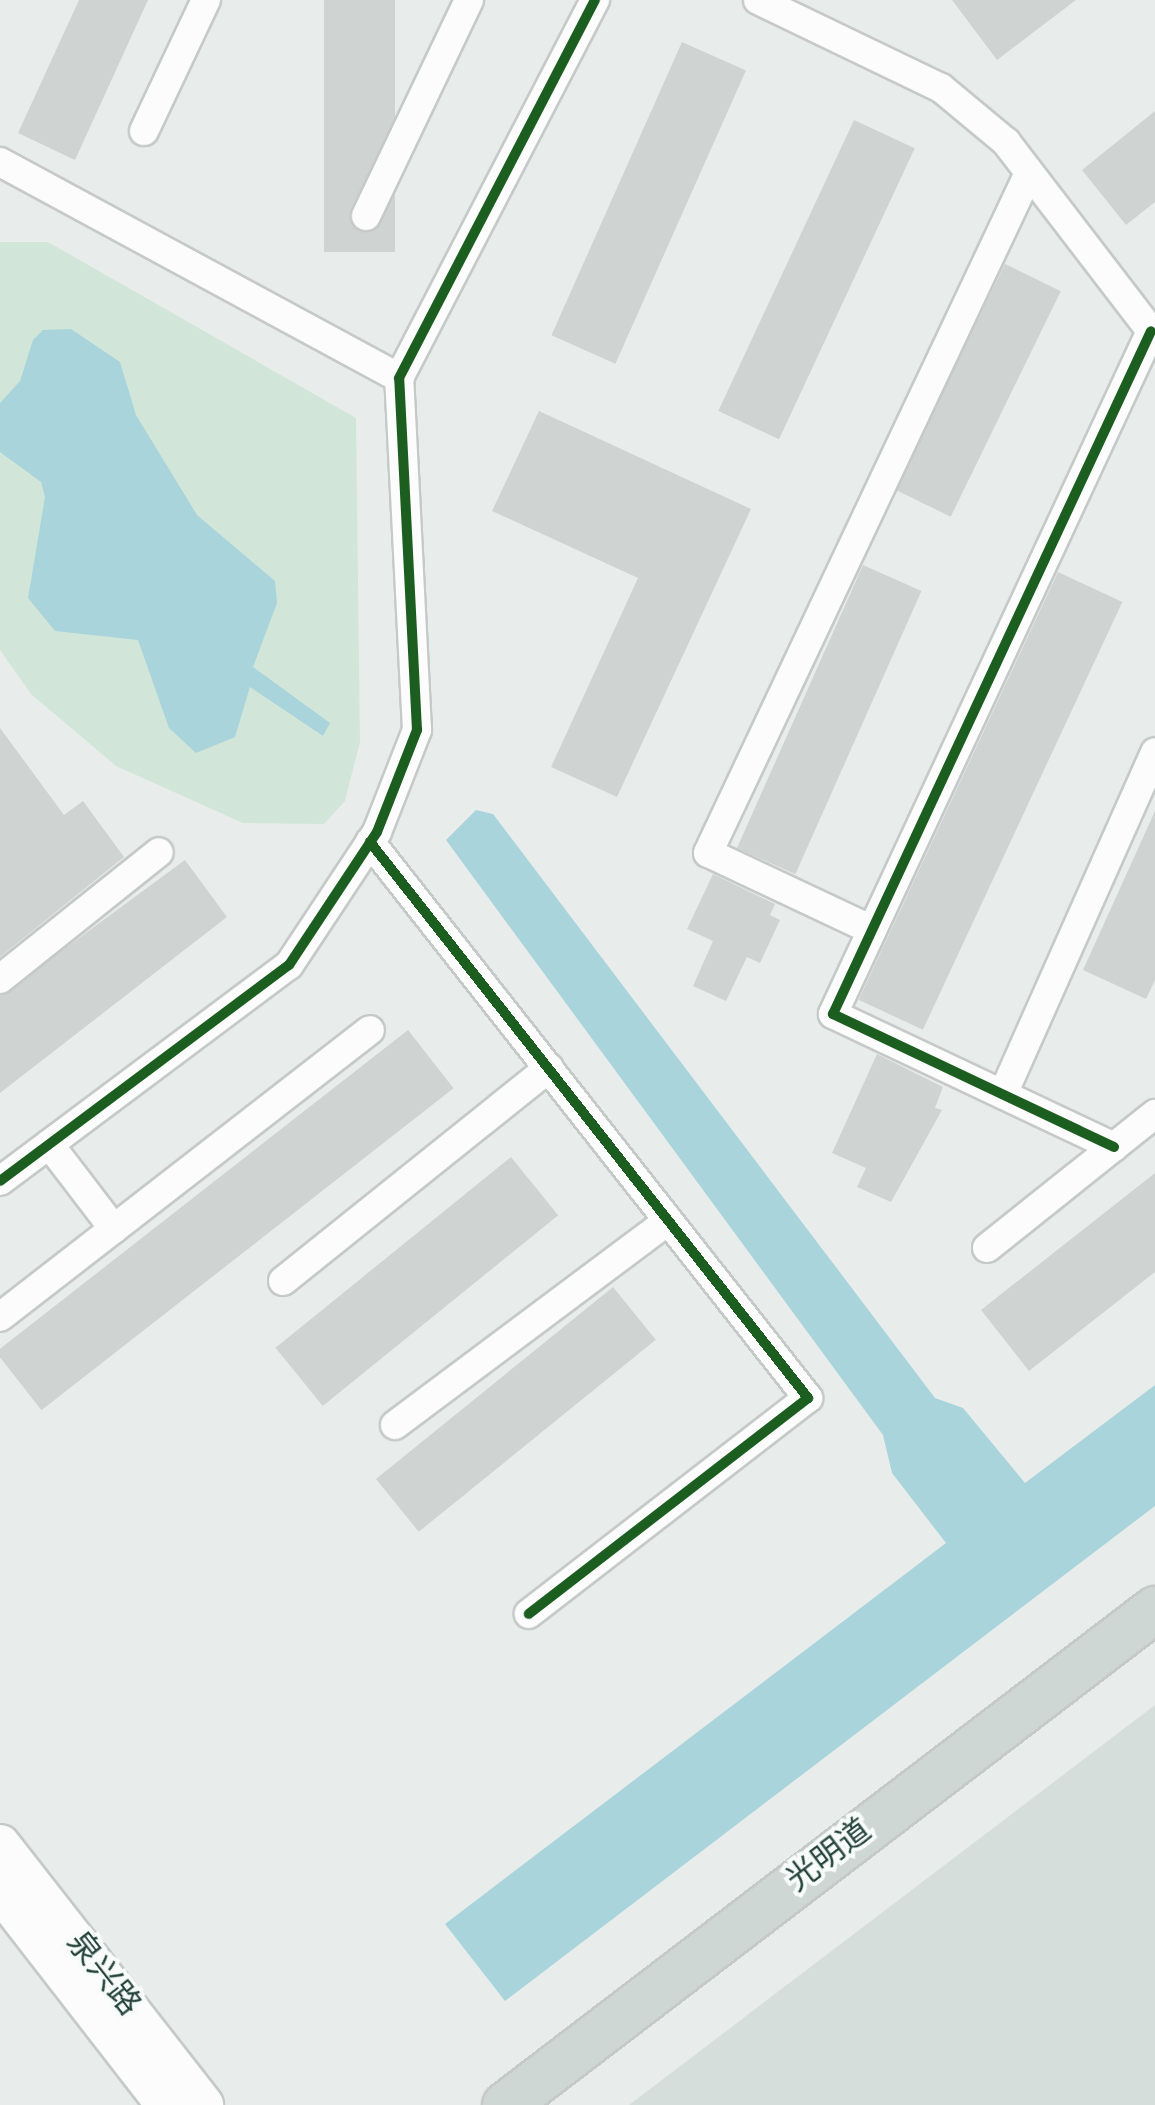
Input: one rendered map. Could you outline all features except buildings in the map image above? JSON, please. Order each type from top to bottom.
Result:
[{"type":"main road","name":"光明道","points":[[505,2105],[1155,1609]]},
{"type":"main road","name":"光明道","points":[[548,2105],[1155,1640]]},
{"type":"street","points":[[144,131],[206,0]]},
{"type":"street","points":[[366,216],[469,0]]},
{"type":"street","points":[[4,1169],[49,1144],[288,965],[370,842],[417,730],[399,378],[595,0]]},
{"type":"street","points":[[758,0],[941,88],[1029,173],[1153,333],[833,1014],[1114,1146]]},
{"type":"street","points":[[0,162],[399,378]]},
{"type":"street","points":[[872,930],[708,853],[1029,173]]},
{"type":"street","points":[[1002,1094],[1155,752]]},
{"type":"street","points":[[370,842],[808,1398],[529,1614]]},
{"type":"street","points":[[0,979],[159,852]]},
{"type":"street","points":[[0,1317],[370,1030]]},
{"type":"street","points":[[283,1280],[549,1068]]},
{"type":"street","points":[[987,1248],[1155,1114]]},
{"type":"street","points":[[49,1144],[114,1229]]},
{"type":"street","points":[[395,1425],[668,1221]]},
{"type":"street","name":"泉兴路","points":[[0,1845],[203,2105]]},
{"type":"street","name":"泉兴路","points":[[0,1890],[167,2105]]},
{"type":"shaded area","points":[[1155,1705],[1155,2105],[629,2105]]},
{"type":"green space","points":[[0,242],[48,242],[356,418],[360,742],[345,801],[324,824],[243,823],[116,766],[31,694],[0,650]]},
{"type":"water","points":[[71,329],[120,362],[136,415],[197,515],[275,581],[277,603],[253,667],[330,723],[323,736],[250,687],[235,737],[196,753],[169,728],[138,640],[55,631],[28,598],[45,497],[41,482],[0,452],[0,403],[20,381],[33,340],[43,330]]},
{"type":"water","points":[[476,810],[493,814],[935,1398],[963,1408],[1025,1483],[1155,1385],[1155,1506],[505,2001],[445,1924],[946,1543],[892,1473],[883,1435],[446,840]]},
{"type":"cycle path","points":[[0,1181],[289,965],[377,832],[417,730],[399,378],[595,0]]},
{"type":"cycle path","points":[[1114,1147],[833,1014],[1151,331]]},
{"type":"cycle path","points":[[370,842],[808,1398],[529,1614]]}]
